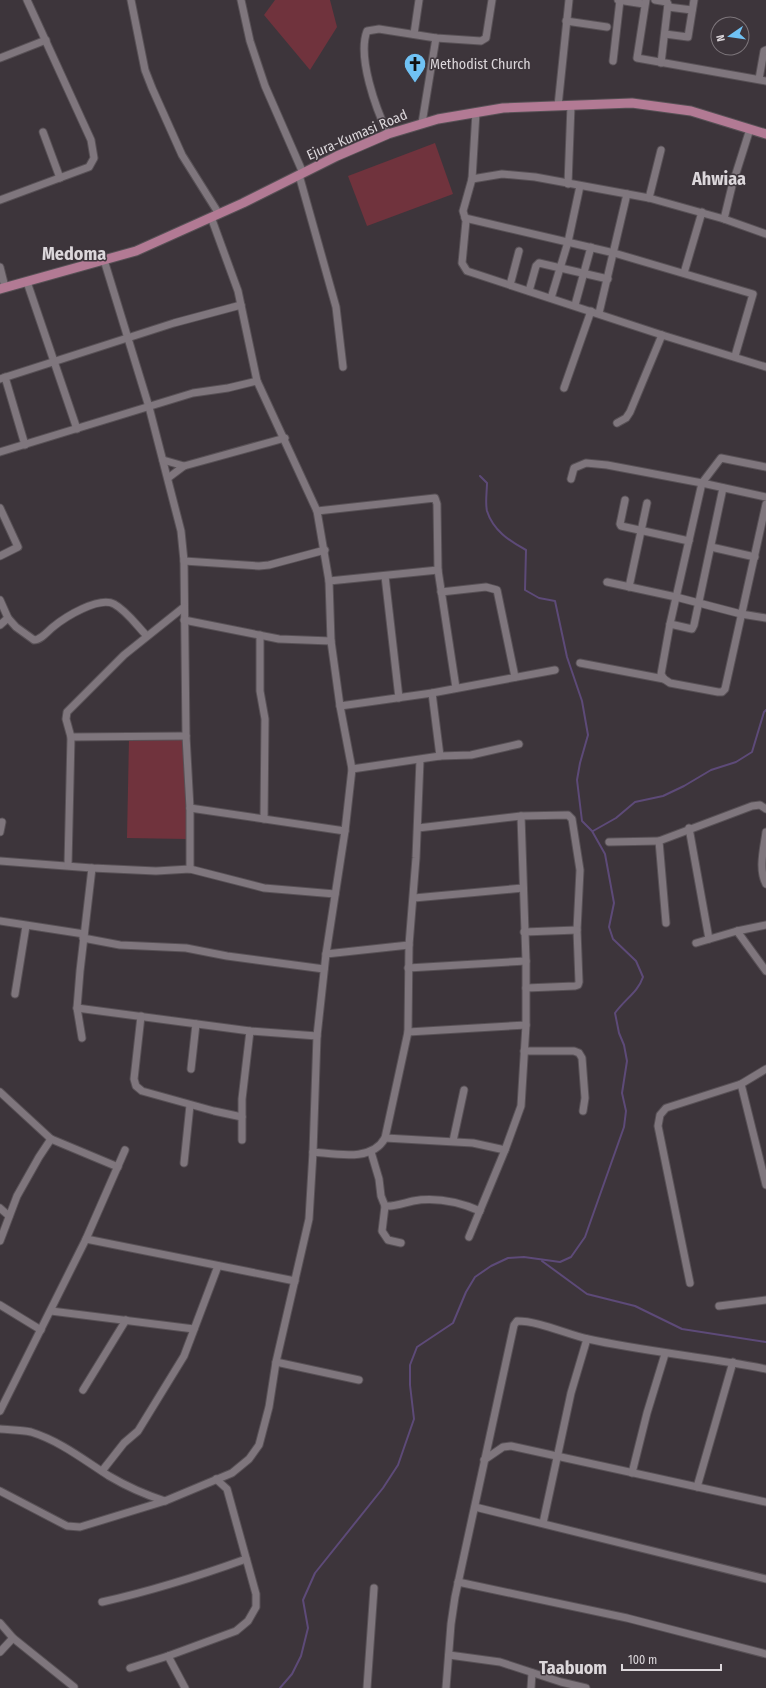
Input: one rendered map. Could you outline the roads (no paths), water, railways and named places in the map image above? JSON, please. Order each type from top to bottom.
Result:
[{"type":"main road","name":"Ejura-Kumasi Road","points":[[2,288],[136,251],[388,134],[422,123],[476,112],[503,108],[632,103],[691,111],[766,134]]},
{"type":"street","points":[[0,200],[89,167],[94,158],[91,140],[27,0]]},
{"type":"street","points":[[0,1491],[67,1526],[74,1528],[165,1501],[232,1473],[250,1459],[259,1445],[269,1407],[276,1362],[309,1219],[317,1036],[324,969],[345,831],[352,769],[340,706],[331,642],[329,581],[325,550],[317,511],[285,438],[257,381],[241,305],[215,215],[182,155],[150,83],[137,37],[131,0]]},
{"type":"street","points":[[241,0],[249,36],[265,86],[301,174],[336,307],[343,367]]},
{"type":"street","points":[[414,34],[419,0]]},
{"type":"street","points":[[388,134],[374,100],[365,59],[364,40],[367,30],[374,28],[436,38],[481,41],[486,39],[492,0]]},
{"type":"street","points":[[558,106],[569,0]]},
{"type":"street","points":[[614,61],[620,0],[645,2],[637,58],[763,80],[764,51],[766,50]]},
{"type":"street","points":[[655,0],[666,2],[668,7],[661,63]]},
{"type":"street","points":[[665,34],[688,37],[694,0]]},
{"type":"street","points":[[668,7],[692,10]]},
{"type":"street","points":[[566,21],[607,27]]},
{"type":"street","points":[[422,123],[436,38]]},
{"type":"street","points":[[0,58],[46,40]]},
{"type":"street","points":[[568,184],[571,105]]},
{"type":"street","points":[[476,112],[472,178],[463,211],[465,218],[462,263],[467,271],[599,313],[662,335],[735,356],[766,367]]},
{"type":"street","points":[[724,219],[732,186],[750,130]]},
{"type":"street","points":[[43,132],[60,178]]},
{"type":"street","points":[[649,198],[661,150]]},
{"type":"street","points":[[472,178],[502,174],[535,177],[649,198],[702,212],[766,234]]},
{"type":"street","points":[[551,298],[568,242],[580,186]]},
{"type":"street","points":[[599,313],[627,194]]},
{"type":"street","points":[[684,273],[702,212]]},
{"type":"street","points":[[465,218],[614,253],[754,295],[735,356]]},
{"type":"street","points":[[575,306],[591,247]]},
{"type":"street","points":[[510,285],[519,251]]},
{"type":"street","points":[[104,260],[149,407],[181,531],[184,561],[186,736],[190,808],[190,869]]},
{"type":"street","points":[[529,291],[537,264],[541,263],[608,279]]},
{"type":"street","points":[[0,267],[2,288]]},
{"type":"street","points":[[27,282],[76,429]]},
{"type":"street","points":[[25,445],[2,378],[54,363],[174,323],[241,305]]},
{"type":"street","points":[[564,388],[591,311]]},
{"type":"street","points":[[617,423],[626,418],[630,412],[662,335]]},
{"type":"street","points":[[0,452],[199,392],[228,388],[257,381]]},
{"type":"street","points":[[168,478],[184,466],[285,438]]},
{"type":"street","points":[[664,679],[661,674],[670,624],[702,483],[721,458],[766,467]]},
{"type":"street","points":[[162,460],[184,466]]},
{"type":"street","points":[[571,479],[574,468],[586,463],[702,483],[766,497]]},
{"type":"street","points":[[670,624],[692,629],[699,604],[723,488]]},
{"type":"street","points":[[317,511],[435,498],[437,504],[438,570],[456,688]]},
{"type":"street","points":[[624,500],[620,525],[641,531],[689,540]]},
{"type":"street","points":[[629,587],[647,503]]},
{"type":"street","points":[[580,663],[664,679],[670,683],[722,692],[725,689],[766,504]]},
{"type":"street","points":[[0,508],[18,547],[0,556]]},
{"type":"street","points":[[711,547],[755,557]]},
{"type":"street","points":[[184,561],[259,566],[325,550]]},
{"type":"street","points":[[329,581],[438,570]]},
{"type":"street","points":[[385,576],[399,698]]},
{"type":"street","points":[[607,582],[676,597],[741,614],[766,618]]},
{"type":"street","points":[[441,592],[486,587],[497,590],[515,677]]},
{"type":"street","points":[[0,600],[8,618],[31,638],[37,640],[65,617],[106,602],[114,604],[147,636]]},
{"type":"street","points":[[68,865],[72,736],[66,719],[67,712],[124,655],[184,607]]},
{"type":"street","points":[[0,625],[8,618]]},
{"type":"street","points":[[184,620],[279,639],[331,642]]},
{"type":"street","points":[[260,635],[260,691],[265,719],[264,819]]},
{"type":"street","points":[[340,706],[432,693],[555,670]]},
{"type":"street","points":[[432,693],[440,756]]},
{"type":"street","points":[[72,736],[186,736]]},
{"type":"street","points":[[352,769],[440,756],[471,755],[519,744]]},
{"type":"street","points":[[313,1152],[343,1154],[371,1152],[381,1145],[385,1138],[408,1032],[409,944],[414,898],[420,760]]},
{"type":"street","points":[[609,842],[659,841],[689,828],[752,806],[760,805],[766,809]]},
{"type":"street","points":[[190,808],[345,831]]},
{"type":"street","points":[[418,828],[521,816],[568,815],[572,819],[580,870],[577,930],[578,985],[526,988]]},
{"type":"street","points":[[469,1237],[505,1150],[521,1106],[526,1025],[526,961],[521,816]]},
{"type":"street","points":[[0,832],[2,822]]},
{"type":"street","points":[[689,828],[709,939]]},
{"type":"street","points":[[766,832],[762,868],[766,884]]},
{"type":"street","points":[[659,841],[666,923]]},
{"type":"street","points":[[0,861],[156,871],[190,869],[264,888],[335,894]]},
{"type":"street","points":[[82,1038],[77,1008],[92,868]]},
{"type":"street","points":[[414,898],[523,888]]},
{"type":"street","points":[[0,921],[84,936],[120,945],[186,948],[227,956],[324,969]]},
{"type":"street","points":[[696,943],[736,931],[766,925]]},
{"type":"street","points":[[15,994],[26,926]]},
{"type":"street","points":[[524,932],[577,930]]},
{"type":"street","points":[[736,931],[766,971]]},
{"type":"street","points":[[326,954],[409,944]]},
{"type":"street","points":[[408,968],[526,961]]},
{"type":"street","points":[[77,1008],[250,1031],[317,1036]]},
{"type":"street","points":[[141,1016],[134,1079],[136,1086],[142,1091],[190,1105],[242,1117]]},
{"type":"street","points":[[191,1069],[196,1024]]},
{"type":"street","points":[[408,1032],[526,1025]]},
{"type":"street","points":[[242,1140],[242,1117],[250,1031]]},
{"type":"street","points":[[524,1051],[574,1051],[579,1053],[582,1058],[585,1098],[583,1111]]},
{"type":"street","points":[[690,1283],[658,1126],[660,1115],[666,1108],[741,1084],[766,1069]]},
{"type":"street","points":[[741,1084],[766,1185]]},
{"type":"street","points":[[453,1141],[464,1090]]},
{"type":"street","points":[[0,1092],[51,1139],[118,1167]]},
{"type":"street","points":[[184,1163],[190,1105]]},
{"type":"street","points":[[385,1138],[453,1141],[473,1143],[505,1150]]},
{"type":"street","points":[[0,1241],[9,1216],[32,1169],[51,1139]]},
{"type":"street","points":[[0,1411],[86,1239],[125,1150]]},
{"type":"street","points":[[371,1152],[379,1179],[381,1196],[385,1206],[382,1231],[388,1240],[401,1243]]},
{"type":"street","points":[[385,1206],[414,1201],[445,1200],[480,1211]]},
{"type":"street","points":[[0,1208],[9,1216]]},
{"type":"street","points":[[86,1239],[295,1281]]},
{"type":"street","points":[[102,1471],[124,1443],[138,1431],[184,1356],[218,1266]]},
{"type":"street","points":[[719,1306],[766,1300]]},
{"type":"street","points":[[0,1305],[41,1330]]},
{"type":"street","points":[[51,1311],[194,1329]]},
{"type":"street","points":[[83,1390],[126,1320]]},
{"type":"street","points":[[446,1688],[451,1624],[458,1582],[514,1325],[517,1321],[587,1339],[665,1354],[733,1362],[766,1369]]},
{"type":"street","points":[[543,1523],[571,1393],[587,1339]]},
{"type":"street","points":[[632,1473],[647,1413],[665,1354]]},
{"type":"street","points":[[276,1362],[359,1380]]},
{"type":"street","points":[[697,1487],[733,1362]]},
{"type":"street","points":[[0,1429],[30,1432],[48,1439],[80,1456],[102,1471],[145,1494],[165,1501]]},
{"type":"street","points":[[484,1460],[503,1447],[511,1446],[697,1487],[765,1500]]},
{"type":"street","points":[[130,1668],[236,1631],[248,1621],[256,1608],[256,1594],[227,1489],[216,1479]]},
{"type":"street","points":[[475,1507],[766,1579]]},
{"type":"street","points":[[102,1602],[151,1591],[207,1573],[246,1558]]},
{"type":"street","points":[[458,1582],[627,1618],[766,1654]]},
{"type":"street","points":[[367,1688],[374,1588]]},
{"type":"street","points":[[0,1623],[13,1638],[74,1687]]},
{"type":"street","points":[[0,1652],[13,1638]]},
{"type":"street","points":[[449,1655],[500,1662],[532,1673],[586,1688]]},
{"type":"street","points":[[168,1656],[185,1688]]},
{"type":"street","points":[[531,1688],[532,1673]]},
{"type":"waterway","points":[[280,1688],[292,1674],[301,1656],[308,1628],[303,1600],[315,1573],[383,1488],[398,1465],[414,1419],[410,1385],[410,1365],[417,1347],[453,1323],[466,1292],[475,1277],[491,1266],[508,1258],[524,1257],[560,1262],[571,1257],[585,1237],[624,1127],[626,1111],[622,1093],[627,1061],[615,1013],[635,991],[643,977],[636,961],[613,939],[609,927],[614,903],[605,854],[592,831],[582,821],[577,780],[588,735],[582,701],[567,657],[555,601],[539,598],[525,590],[526,550],[508,539],[493,524],[486,508],[487,483],[480,476]]},
{"type":"waterway","points":[[593,831],[616,818],[635,802],[663,796],[684,786],[711,770],[736,762],[752,752],[764,712],[766,710]]},
{"type":"waterway","points":[[542,1261],[587,1294],[635,1306],[682,1329],[766,1342]]},
{"type":"place","name":"Methodist Church","points":[[415,84]]},
{"type":"district","name":"Ahwiaa","points":[[719,179]]},
{"type":"district","name":"Medoma","points":[[74,254]]},
{"type":"district","name":"Taabuom","points":[[573,1668]]}]
